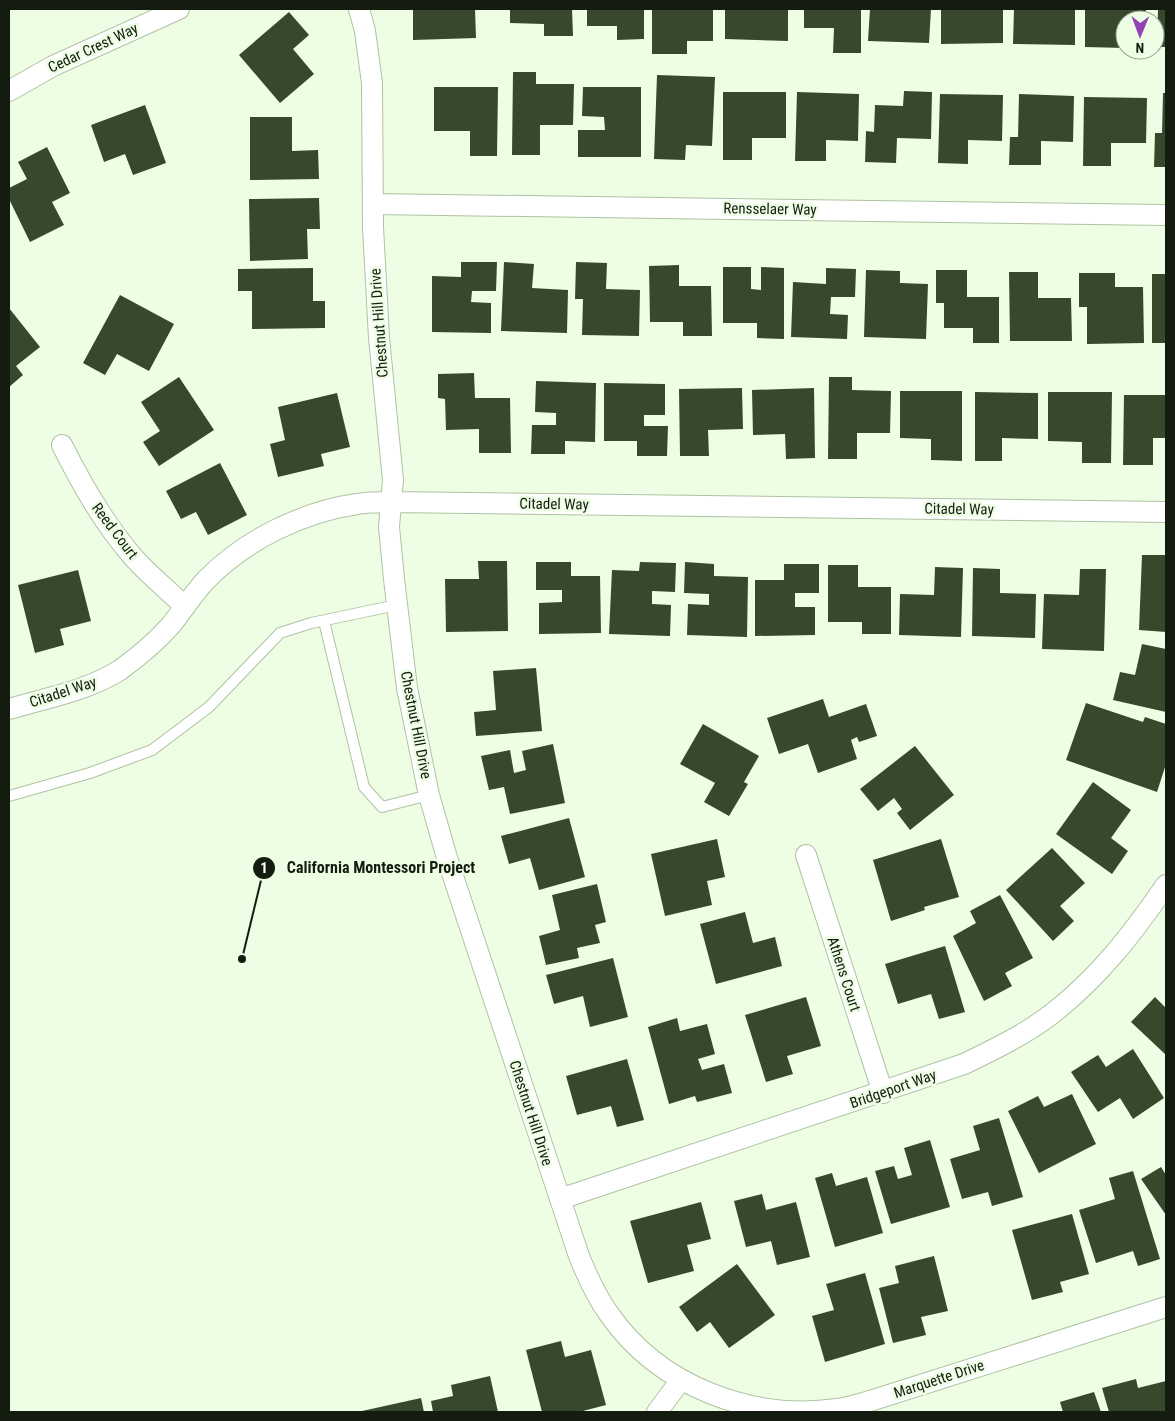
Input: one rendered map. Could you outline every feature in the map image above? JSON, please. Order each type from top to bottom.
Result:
[{"type":"street","name":"Cedar Crest Way","points":[[9,91],[53,66],[179,9]]},
{"type":"street","name":"Chestnut Hill Drive","points":[[359,9],[365,31],[372,83],[373,204],[379,338],[393,480],[389,527],[407,688],[429,795],[447,858],[588,1279],[609,1314],[627,1336],[656,1364],[681,1380]]},
{"type":"street","name":"Rensselaer Way","points":[[373,204],[1166,215]]},
{"type":"street","name":"Reed Court","points":[[62,445],[84,488],[110,528],[135,559],[184,606]]},
{"type":"street","name":"Citadel Way","points":[[9,709],[87,686],[118,671],[146,650],[171,625],[207,579],[239,552],[274,531],[316,514],[357,504],[391,502],[1166,512]]},
{"type":"street","name":"Athens Court","points":[[806,854],[883,1093]]},
{"type":"street","name":"Bridgeport Way","points":[[560,1199],[883,1093],[964,1064],[1016,1038],[1053,1013],[1097,974],[1135,930],[1166,884]]},
{"type":"street","name":"Marquette Drive","points":[[681,1380],[709,1394],[756,1408],[796,1412],[837,1409],[879,1398],[1166,1307]]},
{"type":"street","points":[[657,1412],[681,1380]]},
{"type":"lane","points":[[9,796],[90,773],[152,750],[210,707],[280,633],[311,623],[397,605]]},
{"type":"lane","points":[[324,621],[364,787],[382,807],[429,795]]},
{"type":"building","points":[[413,9],[475,9],[476,38],[413,40]]},
{"type":"building","points":[[510,9],[572,9],[573,36],[544,36],[544,24],[510,23]]},
{"type":"building","points":[[587,9],[644,9],[644,39],[617,40],[617,26],[587,26]]},
{"type":"building","points":[[652,9],[713,9],[713,41],[687,41],[687,54],[652,54]]},
{"type":"building","points":[[725,9],[788,9],[788,41],[725,39]]},
{"type":"building","points":[[804,9],[861,9],[861,53],[833,53],[834,28],[804,28]]},
{"type":"building","points":[[870,9],[931,9],[929,43],[868,41]]},
{"type":"building","points":[[941,9],[1003,9],[1003,43],[941,44]]},
{"type":"building","points":[[1014,9],[1075,9],[1075,45],[1013,44]]},
{"type":"building","points":[[1085,9],[1146,9],[1115,10],[1115,48],[1085,47]]},
{"type":"building","points":[[1166,9],[1166,47],[1165,10],[1158,10]]},
{"type":"building","points":[[289,12],[309,35],[293,49],[314,74],[280,103],[239,55]]},
{"type":"building","points":[[513,72],[536,72],[536,84],[574,84],[573,125],[540,125],[540,155],[512,155]]},
{"type":"building","points":[[657,75],[715,77],[712,146],[686,145],[685,160],[654,159]]},
{"type":"building","points":[[434,87],[498,87],[497,156],[470,156],[470,131],[434,131]]},
{"type":"building","points":[[583,87],[641,87],[641,157],[578,157],[578,130],[605,130],[604,117],[582,116]]},
{"type":"building","points":[[904,91],[932,92],[931,139],[897,138],[896,163],[865,162],[866,131],[874,132],[875,105],[903,106]]},
{"type":"building","points":[[723,92],[786,92],[786,138],[752,138],[752,160],[723,160]]},
{"type":"building","points":[[797,92],[859,94],[858,141],[826,140],[826,161],[795,161]]},
{"type":"building","points":[[1163,93],[1166,93],[1166,167],[1154,167],[1155,133],[1162,133]]},
{"type":"building","points":[[940,94],[1003,95],[1002,141],[968,140],[968,164],[938,163]]},
{"type":"building","points":[[1019,94],[1074,96],[1073,142],[1041,141],[1041,165],[1009,165],[1010,137],[1018,137]]},
{"type":"building","points":[[1084,97],[1147,98],[1146,143],[1111,143],[1111,166],[1083,166]]},
{"type":"building","points":[[145,105],[166,163],[133,175],[125,154],[104,162],[91,125]]},
{"type":"building","points":[[250,117],[292,117],[292,151],[318,150],[319,179],[250,180]]},
{"type":"building","points":[[47,147],[70,193],[52,202],[64,225],[30,242],[9,199],[9,188],[27,179],[18,162]]},
{"type":"building","points":[[319,198],[320,229],[307,229],[308,259],[250,261],[249,199]]},
{"type":"building","points":[[461,262],[497,262],[496,291],[472,291],[471,302],[491,303],[491,333],[432,332],[432,276],[461,277]]},
{"type":"building","points":[[504,262],[534,264],[532,288],[568,290],[567,333],[501,331]]},
{"type":"building","points":[[576,262],[607,263],[606,289],[640,290],[639,336],[582,335],[583,299],[575,299]]},
{"type":"building","points":[[679,265],[679,286],[711,286],[712,336],[683,336],[683,322],[650,322],[649,266]]},
{"type":"building","points":[[723,267],[751,267],[751,289],[761,290],[761,267],[784,268],[784,339],[757,338],[757,323],[723,323]]},
{"type":"building","points":[[313,268],[313,301],[325,301],[325,328],[252,329],[252,291],[238,291],[238,269]]},
{"type":"building","points":[[826,268],[856,269],[855,297],[831,297],[830,314],[848,315],[847,339],[791,337],[793,282],[826,284]]},
{"type":"building","points":[[866,270],[900,271],[900,283],[928,284],[926,339],[864,337]]},
{"type":"building","points":[[936,270],[967,270],[967,297],[999,297],[999,343],[973,343],[973,328],[944,328],[944,303],[936,303]]},
{"type":"building","points":[[1009,272],[1038,272],[1038,298],[1071,298],[1072,341],[1010,341]]},
{"type":"building","points":[[1079,273],[1115,273],[1115,287],[1143,287],[1144,343],[1087,344],[1087,307],[1079,307]]},
{"type":"building","points":[[1152,274],[1166,274],[1166,343],[1152,343]]},
{"type":"building","points":[[120,295],[174,324],[149,371],[117,354],[105,375],[83,363]]},
{"type":"building","points":[[9,308],[40,347],[16,366],[23,375],[9,387]]},
{"type":"building","points":[[474,373],[475,398],[510,398],[511,453],[479,453],[479,429],[446,430],[445,399],[438,398],[438,374]]},
{"type":"building","points":[[179,377],[214,430],[159,466],[143,442],[160,431],[141,402]]},
{"type":"building","points":[[829,377],[852,377],[852,390],[891,391],[890,433],[857,433],[857,459],[828,459]]},
{"type":"building","points":[[536,381],[596,383],[595,442],[565,441],[565,454],[531,454],[532,425],[556,425],[556,413],[535,412]]},
{"type":"building","points":[[604,383],[665,384],[665,415],[644,415],[644,426],[668,426],[667,456],[637,456],[637,441],[604,441]]},
{"type":"building","points":[[742,388],[743,429],[708,430],[709,456],[680,456],[679,389]]},
{"type":"building","points":[[814,388],[815,458],[786,459],[785,434],[753,435],[752,390]]},
{"type":"building","points":[[900,391],[962,391],[962,461],[931,460],[931,439],[900,438]]},
{"type":"building","points":[[975,392],[1038,393],[1038,439],[1002,438],[1002,461],[975,461]]},
{"type":"building","points":[[1048,392],[1112,392],[1111,463],[1082,463],[1082,442],[1048,441]]},
{"type":"building","points":[[337,393],[350,447],[321,454],[324,466],[278,477],[270,444],[285,440],[278,407]]},
{"type":"building","points":[[1124,395],[1166,395],[1166,438],[1153,438],[1153,465],[1123,465]]},
{"type":"building","points":[[220,463],[247,515],[208,535],[196,512],[181,519],[166,491]]},
{"type":"building","points":[[1142,555],[1166,555],[1166,632],[1139,630]]},
{"type":"building","points":[[478,561],[507,561],[508,631],[446,632],[445,579],[479,579]]},
{"type":"building","points":[[536,562],[571,562],[571,576],[600,576],[601,633],[539,634],[539,603],[562,602],[562,590],[536,590]]},
{"type":"building","points":[[640,562],[676,563],[675,592],[652,591],[652,604],[671,605],[670,636],[609,634],[612,570],[639,571]]},
{"type":"building","points":[[685,562],[714,564],[714,576],[748,577],[747,637],[687,635],[688,604],[709,605],[709,594],[684,593]]},
{"type":"building","points":[[784,564],[819,564],[819,593],[795,593],[795,607],[815,607],[815,635],[755,636],[755,580],[784,580]]},
{"type":"building","points":[[828,565],[858,565],[858,587],[891,587],[891,634],[862,634],[862,622],[828,622]]},
{"type":"building","points":[[935,567],[963,568],[961,637],[899,635],[900,594],[934,595]]},
{"type":"building","points":[[973,568],[1000,569],[1000,593],[1036,594],[1035,638],[972,636]]},
{"type":"building","points":[[1080,569],[1106,569],[1104,651],[1042,649],[1044,594],[1079,595]]},
{"type":"building","points":[[78,570],[91,621],[60,629],[64,645],[35,653],[18,585]]},
{"type":"building","points":[[1142,644],[1166,649],[1166,712],[1113,700],[1120,672],[1135,675]]},
{"type":"building","points":[[536,668],[542,731],[476,736],[474,712],[496,710],[493,671]]},
{"type":"building","points":[[823,699],[829,717],[866,704],[877,736],[859,742],[857,737],[851,740],[857,759],[818,773],[808,744],[779,754],[767,718]]},
{"type":"building","points":[[1086,703],[1143,722],[1145,717],[1166,724],[1166,764],[1157,792],[1066,760]]},
{"type":"building","points":[[703,724],[759,756],[744,782],[748,784],[729,816],[704,802],[715,783],[680,764]]},
{"type":"building","points":[[553,744],[565,803],[510,814],[504,787],[489,790],[481,756],[510,750],[514,773],[526,770],[522,751]]},
{"type":"building","points":[[915,746],[954,795],[910,830],[897,813],[902,809],[894,798],[878,811],[860,789]]},
{"type":"building","points":[[1093,782],[1131,810],[1111,838],[1128,851],[1112,874],[1056,834]]},
{"type":"building","points":[[569,818],[585,877],[539,890],[530,858],[509,864],[501,836]]},
{"type":"building","points":[[717,839],[725,877],[707,881],[712,905],[665,916],[651,854]]},
{"type":"building","points":[[941,839],[959,897],[924,907],[925,910],[891,921],[873,860]]},
{"type":"building","points":[[1052,848],[1085,883],[1060,906],[1074,921],[1053,941],[1006,890]]},
{"type":"building","points":[[597,884],[606,922],[595,925],[600,943],[577,948],[579,958],[546,965],[539,936],[560,930],[552,895]]},
{"type":"building","points":[[1000,895],[1033,958],[1005,973],[1012,986],[984,1001],[953,936],[976,923],[970,911]]},
{"type":"building","points":[[745,912],[753,943],[775,937],[782,966],[716,984],[700,924]]},
{"type":"building","points":[[945,946],[965,1012],[939,1019],[931,994],[898,1004],[885,964]]},
{"type":"building","points":[[613,958],[628,1017],[590,1027],[583,996],[554,1004],[546,975]]},
{"type":"building","points":[[806,997],[821,1046],[787,1056],[793,1074],[766,1082],[745,1015]]},
{"type":"building","points":[[1155,997],[1166,1008],[1166,1055],[1131,1022]]},
{"type":"building","points":[[677,1018],[680,1031],[707,1024],[715,1054],[698,1059],[702,1070],[724,1064],[732,1093],[697,1102],[695,1096],[669,1104],[648,1027]]},
{"type":"building","points":[[1133,1049],[1164,1098],[1133,1119],[1120,1098],[1098,1112],[1071,1072],[1098,1055],[1106,1067]]},
{"type":"building","points":[[627,1059],[644,1120],[617,1127],[611,1106],[577,1115],[566,1076]]},
{"type":"building","points":[[1072,1094],[1096,1144],[1039,1173],[1008,1111],[1038,1096],[1044,1107]]},
{"type":"building","points":[[999,1118],[1023,1197],[992,1206],[988,1192],[962,1199],[950,1159],[980,1150],[973,1126]]},
{"type":"building","points":[[930,1140],[950,1207],[891,1224],[875,1171],[894,1166],[898,1179],[912,1175],[904,1148]]},
{"type":"building","points":[[1161,1167],[1166,1175],[1166,1215],[1141,1179]]},
{"type":"building","points":[[1133,1171],[1160,1259],[1138,1266],[1133,1251],[1096,1263],[1079,1210],[1115,1199],[1109,1178]]},
{"type":"building","points":[[832,1173],[836,1186],[867,1177],[883,1233],[835,1247],[815,1178]]},
{"type":"building","points":[[762,1194],[766,1210],[796,1202],[810,1257],[777,1265],[771,1241],[746,1247],[734,1201]]},
{"type":"building","points":[[701,1202],[711,1239],[687,1245],[694,1271],[648,1283],[630,1221]]},
{"type":"building","points":[[1072,1214],[1089,1274],[1060,1282],[1063,1292],[1032,1300],[1012,1230]]},
{"type":"building","points":[[934,1256],[948,1311],[921,1317],[926,1335],[893,1343],[879,1288],[899,1283],[895,1266]]},
{"type":"building","points":[[737,1264],[775,1315],[729,1348],[710,1322],[697,1332],[679,1307]]},
{"type":"building","points":[[865,1273],[885,1344],[825,1362],[812,1316],[834,1310],[826,1284]]},
{"type":"building","points":[[561,1341],[565,1357],[591,1350],[606,1405],[579,1412],[542,1412],[526,1350]]},
{"type":"building","points":[[490,1376],[498,1412],[433,1412],[431,1401],[453,1396],[451,1385]]},
{"type":"building","points":[[1136,1379],[1138,1388],[1166,1381],[1166,1412],[1109,1412],[1102,1388]]},
{"type":"building","points":[[1094,1392],[1101,1412],[1063,1412],[1060,1402]]},
{"type":"building","points":[[421,1398],[424,1412],[362,1411]]},
{"type":"place","name":"California Montessori Project","points":[[242,959]]}]
